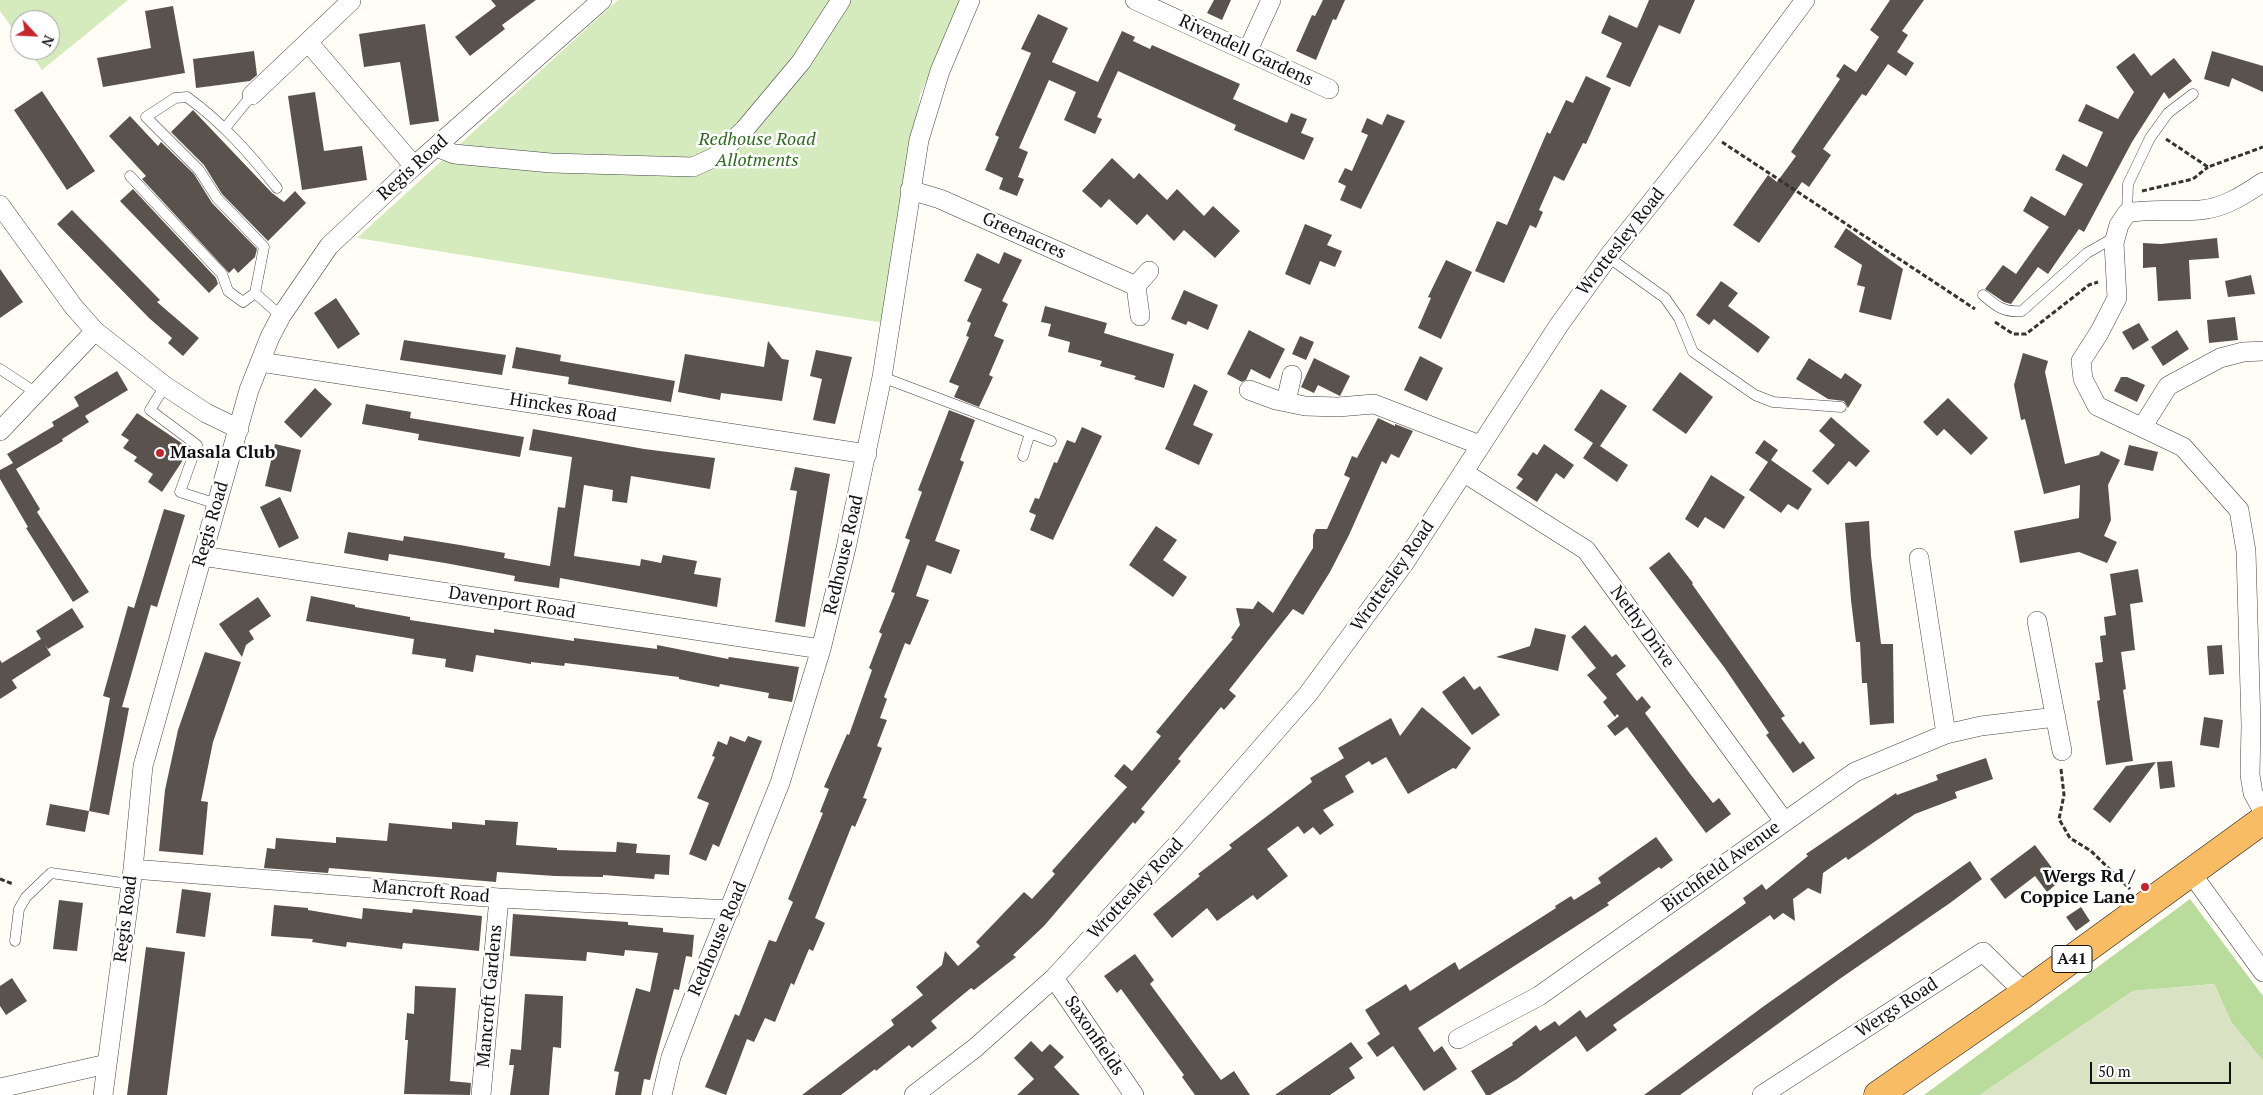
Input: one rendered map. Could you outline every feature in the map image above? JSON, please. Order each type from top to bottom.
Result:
[{"type":"highway","name":"A41","points":[[1878,1095],[2025,993],[2263,820]]},
{"type":"street","name":"Regis Road","points":[[103,1095],[132,876],[143,766],[217,504],[260,362],[281,316],[329,246],[414,166],[602,0]]},
{"type":"street","points":[[436,147],[454,154],[532,162],[693,167],[715,157],[744,130],[801,62],[841,0]]},
{"type":"street","name":"Redhouse Road","points":[[662,1095],[671,1058],[693,999],[780,784],[821,649],[882,377],[919,140],[940,71],[970,0]]},
{"type":"street","name":"Rivendell Gardens","points":[[1135,0],[1248,50],[1329,89]]},
{"type":"street","points":[[1248,50],[1271,0]]},
{"type":"street","name":"Wrottesley Road","points":[[914,1095],[975,1048],[1054,978],[1182,839],[1308,694],[1400,570],[1548,340],[1608,257],[1707,132],[1805,0]]},
{"type":"street","points":[[252,95],[351,1]]},
{"type":"street","points":[[308,42],[414,166]]},
{"type":"street","points":[[2263,182],[2234,201],[2201,210],[2147,209],[2127,213],[2118,224],[2116,237],[2117,298],[2099,333],[2081,361],[2083,379],[2097,406],[2143,426],[2183,447],[2239,510],[2246,551],[2252,725],[2250,774],[2253,793],[2263,811]]},
{"type":"street","name":"Greenacres","points":[[910,190],[940,199],[1136,286]]},
{"type":"street","points":[[0,206],[73,306],[95,331],[165,386],[206,413],[239,429]]},
{"type":"street","points":[[1140,316],[1136,286],[1149,272]]},
{"type":"street","points":[[0,431],[95,331]]},
{"type":"street","points":[[2143,426],[2168,386],[2220,358],[2243,352],[2263,351]]},
{"type":"street","name":"Hinckes Road","points":[[260,362],[866,454]]},
{"type":"street","points":[[1286,402],[1292,375]]},
{"type":"street","points":[[1249,390],[1305,406],[1338,407],[1374,404],[1480,445]]},
{"type":"street","name":"Nethy Drive","points":[[1463,472],[1586,550],[1784,822]]},
{"type":"street","name":"Davenport Road","points":[[202,556],[821,649]]},
{"type":"street","points":[[1919,558],[1946,734]]},
{"type":"street","points":[[2037,620],[2062,751]]},
{"type":"street","name":"Birchfield Avenue","points":[[1458,1038],[1539,996],[1854,772],[1946,734],[1981,726],[2056,718]]},
{"type":"street","points":[[2191,873],[2263,972]]},
{"type":"street","name":"Mancroft Road","points":[[132,876],[730,910]]},
{"type":"street","name":"Mancroft Gardens","points":[[482,1095],[499,898]]},
{"type":"street","name":"Wergs Road","points":[[1762,1095],[1983,952],[2025,993]]},
{"type":"street","name":"Saxonfields","points":[[1054,978],[1134,1095]]},
{"type":"street","points":[[0,1088],[108,1064]]},
{"type":"lane","points":[[2127,213],[2128,184],[2154,133],[2168,113],[2193,94]]},
{"type":"lane","points":[[225,128],[252,95]]},
{"type":"lane","points":[[130,176],[222,274],[228,291],[243,302],[255,293],[264,247],[217,198],[199,170],[146,118],[175,98],[188,97],[241,144],[277,188]]},
{"type":"lane","points":[[1983,295],[2000,309],[2010,312],[2022,311],[2087,253],[2116,237]]},
{"type":"lane","points":[[1608,257],[1665,298],[1678,318],[1693,352],[1755,395],[1773,402],[1841,407]]},
{"type":"lane","points":[[255,293],[281,316]]},
{"type":"lane","points":[[0,370],[35,392]]},
{"type":"lane","points":[[882,377],[1051,441]]},
{"type":"lane","points":[[165,386],[150,410],[197,445],[180,492],[217,504]]},
{"type":"lane","points":[[1023,456],[1030,433]]},
{"type":"lane","points":[[16,941],[19,909],[26,897],[51,873],[132,876]]},
{"type":"path","points":[[1707,132],[1980,312]]},
{"type":"path","points":[[2154,133],[2208,167]]},
{"type":"path","points":[[2128,194],[2193,179],[2208,167],[2263,147]]},
{"type":"path","points":[[1988,318],[2013,334],[2026,334],[2089,285],[2116,277]]},
{"type":"path","points":[[2062,751],[2061,767],[2064,795],[2059,819],[2070,838],[2092,851],[2112,874],[2140,897],[2156,899]]},
{"type":"path","points":[[0,879],[14,884]]},
{"type":"green space","points":[[0,0],[128,0],[60,55],[60,10],[10,10],[10,25],[0,11]]},
{"type":"green space","name":"Redhouse Road Allotments","points":[[618,0],[962,0],[920,95],[884,323],[357,238]]},
{"type":"green space","points":[[35,60],[54,60],[42,70]]},
{"type":"green space","points":[[2190,899],[2263,996],[2263,1061],[2231,1022],[2214,984],[2133,991],[1980,1095],[1924,1095]]},
{"type":"green space","points":[[2214,984],[2231,1022],[2263,1061],[2263,1095],[1980,1095],[2133,991]]},
{"type":"building","points":[[491,0],[536,0],[502,25],[505,29],[470,56],[455,37],[496,6]]},
{"type":"building","points":[[1214,0],[1231,0],[1222,20],[1207,13]]},
{"type":"building","points":[[1323,0],[1345,0],[1336,20],[1333,19],[1316,60],[1296,51],[1312,15],[1315,16]]},
{"type":"building","points":[[1649,0],[1695,0],[1680,34],[1659,25],[1630,87],[1606,77],[1622,43],[1601,33],[1609,15],[1637,28]]},
{"type":"building","points":[[1890,0],[1924,0],[1902,31],[1908,35],[1897,52],[1914,63],[1906,76],[1888,64],[1866,96],[1862,94],[1823,149],[1831,155],[1809,187],[1802,182],[1759,243],[1733,225],[1768,175],[1777,182],[1796,156],[1791,152],[1840,79],[1836,76],[1844,64],[1856,72],[1879,37],[1870,30]]},
{"type":"building","points":[[173,6],[185,73],[103,87],[97,58],[151,48],[145,11]]},
{"type":"building","points":[[1038,14],[1068,28],[1052,62],[1098,82],[1122,31],[1135,37],[1133,41],[1150,49],[1152,45],[1240,84],[1233,99],[1287,123],[1291,113],[1307,119],[1301,133],[1314,138],[1304,160],[1234,130],[1236,125],[1118,71],[1097,117],[1102,119],[1095,134],[1064,120],[1076,92],[1049,80],[1019,148],[1028,152],[1018,177],[1024,179],[1017,196],[999,189],[1003,178],[985,170],[999,137],[995,135],[1031,53],[1021,49]]},
{"type":"building","points":[[425,24],[439,121],[410,125],[400,62],[364,67],[359,34]]},
{"type":"building","points":[[254,51],[257,75],[250,81],[196,88],[193,59]]},
{"type":"building","points":[[2212,51],[2263,66],[2263,92],[2232,78],[2229,87],[2204,79]]},
{"type":"building","points":[[2134,53],[2151,76],[2174,58],[2192,81],[2169,99],[2164,92],[2132,142],[2084,232],[2079,229],[2048,274],[2038,267],[2011,304],[2004,302],[1985,289],[2003,265],[2016,274],[2049,227],[2023,211],[2031,196],[2065,216],[2083,184],[2055,170],[2063,154],[2087,167],[2103,132],[2078,121],[2086,104],[2118,119],[2134,92],[2116,67]]},
{"type":"building","points":[[1586,76],[1611,88],[1586,144],[1583,143],[1564,181],[1554,176],[1539,210],[1543,212],[1536,228],[1530,225],[1504,283],[1475,271],[1497,221],[1507,225],[1547,132],[1550,134],[1566,100],[1573,103]]},
{"type":"building","points":[[42,91],[95,171],[67,190],[14,110]]},
{"type":"building","points":[[315,92],[324,151],[362,146],[367,180],[302,190],[288,96]]},
{"type":"building","points":[[193,110],[272,193],[284,202],[295,191],[306,203],[268,241],[222,194],[204,165],[171,132]]},
{"type":"building","points":[[1387,114],[1405,121],[1361,209],[1340,200],[1346,186],[1338,182],[1345,168],[1352,171],[1368,135],[1361,132],[1367,118],[1382,125]]},
{"type":"building","points":[[130,116],[158,146],[161,142],[194,174],[212,203],[257,249],[255,257],[238,273],[234,268],[229,273],[142,179],[146,176],[109,136]]},
{"type":"building","points":[[1112,158],[1134,179],[1139,173],[1167,200],[1177,189],[1204,216],[1213,206],[1240,231],[1215,258],[1184,230],[1174,241],[1147,214],[1137,225],[1109,199],[1101,208],[1082,191]]},
{"type":"building","points":[[133,189],[216,278],[218,284],[209,293],[120,201]]},
{"type":"building","points":[[72,210],[160,300],[157,302],[199,338],[183,356],[168,343],[172,338],[149,318],[57,224]]},
{"type":"building","points":[[1305,224],[1332,235],[1327,245],[1342,251],[1335,267],[1320,261],[1310,285],[1285,274]]},
{"type":"building","points":[[1846,228],[1903,269],[1891,320],[1859,312],[1865,287],[1857,285],[1862,265],[1834,247]]},
{"type":"building","points":[[2217,238],[2219,258],[2189,260],[2191,299],[2158,301],[2156,267],[2143,268],[2143,243],[2161,244]]},
{"type":"building","points":[[1004,252],[1022,260],[1002,301],[1008,304],[994,336],[1004,340],[989,375],[993,377],[979,407],[954,397],[959,386],[949,382],[969,337],[966,336],[971,323],[967,321],[982,289],[964,281],[977,253],[999,264]]},
{"type":"building","points":[[1446,260],[1472,272],[1441,339],[1418,328],[1431,298],[1428,297]]},
{"type":"building","points":[[0,269],[23,302],[0,318]]},
{"type":"building","points":[[2251,275],[2255,294],[2228,297],[2225,281]]},
{"type":"building","points":[[1721,281],[1738,293],[1728,306],[1770,337],[1758,353],[1714,319],[1709,325],[1696,315]]},
{"type":"building","points":[[1184,290],[1218,305],[1208,330],[1188,321],[1186,325],[1171,319]]},
{"type":"building","points":[[336,298],[360,334],[338,349],[314,313]]},
{"type":"building","points":[[1045,306],[1107,323],[1104,333],[1174,354],[1164,388],[1134,379],[1136,376],[1100,366],[1102,361],[1068,352],[1070,342],[1048,336],[1051,324],[1041,322]]},
{"type":"building","points":[[2235,317],[2238,340],[2209,343],[2207,320]]},
{"type":"building","points":[[2139,323],[2149,340],[2133,350],[2122,332]]},
{"type":"building","points":[[1249,330],[1285,349],[1270,379],[1251,369],[1246,380],[1242,382],[1227,374]]},
{"type":"building","points":[[2177,330],[2189,349],[2163,366],[2151,347]]},
{"type":"building","points":[[1300,336],[1314,342],[1306,360],[1292,354]]},
{"type":"building","points":[[404,340],[506,355],[502,375],[400,360]]},
{"type":"building","points":[[768,341],[782,359],[789,360],[782,401],[721,393],[720,400],[678,392],[685,354],[764,367]]},
{"type":"building","points":[[516,347],[561,355],[560,361],[675,381],[671,402],[568,384],[569,377],[512,368]]},
{"type":"building","points":[[816,350],[852,357],[835,424],[813,420],[822,379],[810,376]]},
{"type":"building","points":[[2023,353],[2048,361],[2045,372],[2065,464],[2099,455],[2101,451],[2120,460],[2108,485],[2111,520],[2104,536],[2117,542],[2107,563],[2079,552],[2020,563],[2014,531],[2079,518],[2080,485],[2044,494],[2025,419],[2021,420],[2014,385]]},
{"type":"building","points":[[1420,356],[1443,368],[1427,401],[1404,390]]},
{"type":"building","points":[[1314,358],[1350,376],[1340,396],[1318,385],[1314,393],[1301,387]]},
{"type":"building","points":[[1809,358],[1841,379],[1845,373],[1862,385],[1848,408],[1844,401],[1828,399],[1796,379]]},
{"type":"building","points":[[117,371],[128,390],[85,416],[89,422],[62,439],[63,441],[16,469],[40,509],[37,512],[89,592],[73,602],[26,528],[28,527],[0,479],[0,470],[13,463],[7,454],[54,426],[52,422],[79,406],[74,397]]},
{"type":"building","points":[[1680,372],[1713,397],[1686,434],[1652,410]]},
{"type":"building","points":[[2121,377],[2127,377],[2145,385],[2137,402],[2114,391]]},
{"type":"building","points":[[1194,384],[1208,391],[1193,425],[1213,434],[1199,465],[1165,449]]},
{"type":"building","points":[[315,388],[332,404],[301,438],[284,422]]},
{"type":"building","points":[[1601,389],[1627,406],[1600,446],[1628,465],[1617,482],[1583,458],[1593,443],[1574,430]]},
{"type":"building","points":[[1948,398],[1988,438],[1971,455],[1944,429],[1937,436],[1923,422]]},
{"type":"building","points":[[366,404],[411,412],[410,418],[524,437],[520,457],[418,440],[419,434],[362,424]]},
{"type":"building","points":[[949,410],[975,420],[960,460],[964,462],[935,541],[960,550],[951,574],[927,565],[916,596],[929,600],[910,645],[905,643],[884,697],[887,699],[880,718],[887,720],[877,746],[882,748],[863,798],[867,799],[855,827],[852,825],[815,918],[825,923],[813,951],[809,949],[794,985],[791,983],[775,1022],[765,1018],[754,1042],[747,1039],[726,1095],[705,1087],[735,1014],[739,1016],[769,940],[776,942],[793,902],[788,899],[823,813],[820,812],[829,789],[824,787],[847,734],[849,735],[872,670],[869,668],[882,634],[879,632],[895,593],[891,592],[910,540],[905,538],[922,492],[918,490]]},
{"type":"building","name":"Masala Club","points":[[137,413],[189,448],[162,492],[148,482],[153,474],[134,461],[137,457],[123,448],[129,440],[121,435]]},
{"type":"building","points":[[1831,417],[1870,451],[1856,467],[1849,461],[1828,485],[1812,471],[1835,445],[1819,431]]},
{"type":"building","points":[[1378,418],[1395,426],[1395,424],[1413,431],[1399,458],[1391,454],[1386,464],[1382,461],[1349,535],[1330,572],[1303,615],[1293,609],[1229,690],[1236,696],[1224,710],[1221,707],[1178,759],[1181,761],[1141,809],[1145,812],[1135,824],[1133,822],[1044,926],[1013,955],[1016,957],[974,990],[971,988],[931,1021],[937,1028],[912,1048],[909,1045],[841,1095],[802,1095],[894,1025],[891,1020],[923,995],[916,987],[942,965],[945,951],[958,966],[980,946],[976,942],[1024,892],[1032,899],[1055,874],[1052,871],[1127,787],[1114,776],[1124,764],[1132,771],[1161,736],[1156,732],[1233,639],[1231,638],[1240,625],[1236,608],[1253,609],[1258,601],[1273,613],[1313,548],[1313,535],[1316,529],[1327,529],[1350,478],[1344,475],[1352,456],[1357,458]]},
{"type":"building","points":[[1082,427],[1102,436],[1053,540],[1030,530],[1036,515],[1029,512],[1035,498],[1039,499],[1054,462],[1057,463],[1067,440],[1075,443]]},
{"type":"building","points":[[533,429],[644,449],[715,458],[710,489],[631,476],[627,503],[612,501],[613,490],[584,485],[574,556],[640,566],[641,559],[661,563],[663,555],[697,561],[694,574],[721,578],[717,607],[560,578],[559,588],[514,581],[515,576],[445,563],[389,554],[388,561],[344,553],[348,532],[403,541],[404,536],[460,545],[505,553],[504,558],[550,566],[558,507],[565,508],[572,457],[529,450]]},
{"type":"building","points":[[1764,440],[1778,450],[1771,460],[1812,489],[1798,510],[1788,504],[1781,513],[1749,490],[1768,462],[1755,453]]},
{"type":"building","points":[[275,444],[301,450],[291,492],[265,486]]},
{"type":"building","points":[[1544,444],[1574,465],[1564,479],[1556,473],[1537,502],[1516,488],[1523,479],[1517,475],[1533,452],[1537,455]]},
{"type":"building","points":[[2129,445],[2158,452],[2153,471],[2124,465]]},
{"type":"building","points":[[795,467],[830,474],[805,627],[775,622],[797,491],[790,490]]},
{"type":"building","points":[[1711,475],[1745,497],[1724,529],[1705,517],[1698,528],[1685,519]]},
{"type":"building","points":[[280,497],[299,538],[279,548],[260,507]]},
{"type":"building","points":[[164,509],[185,515],[157,607],[151,605],[122,707],[129,708],[109,815],[89,811],[110,698],[103,696],[128,606],[134,608]]},
{"type":"building","points":[[1869,521],[1881,644],[1893,644],[1894,723],[1870,725],[1867,683],[1862,683],[1860,642],[1856,642],[1845,523]]},
{"type":"building","points":[[1156,526],[1177,540],[1163,560],[1187,577],[1173,597],[1129,565]]},
{"type":"building","points":[[1669,552],[1693,583],[1785,716],[1781,718],[1800,744],[1803,741],[1815,758],[1793,773],[1766,735],[1769,733],[1724,667],[1649,568]]},
{"type":"building","points":[[2138,569],[2143,602],[2130,604],[2135,650],[2121,652],[2126,689],[2123,690],[2133,761],[2106,765],[2097,701],[2100,700],[2095,663],[2103,662],[2100,636],[2106,635],[2104,617],[2116,615],[2110,574]]},
{"type":"building","points":[[311,596],[355,605],[355,607],[410,617],[410,620],[494,633],[494,629],[574,641],[574,638],[657,649],[657,645],[728,659],[729,657],[799,667],[792,702],[768,698],[769,693],[720,684],[719,687],[679,679],[679,677],[565,663],[564,666],[531,662],[531,664],[476,655],[473,672],[445,667],[446,659],[412,654],[414,639],[306,621]]},
{"type":"building","points":[[258,597],[271,616],[249,631],[254,639],[246,645],[242,657],[219,624]]},
{"type":"building","points":[[72,608],[84,627],[48,649],[45,645],[51,655],[12,680],[17,688],[0,699],[0,660],[2,663],[41,639],[36,631]]},
{"type":"building","points":[[1585,625],[1612,657],[1616,654],[1626,666],[1616,674],[1637,701],[1642,696],[1651,707],[1645,713],[1691,775],[1713,803],[1719,798],[1731,814],[1706,833],[1627,727],[1615,736],[1607,726],[1619,716],[1617,714],[1615,717],[1603,702],[1607,698],[1587,675],[1596,668],[1571,637]]},
{"type":"building","points":[[1535,628],[1566,635],[1558,671],[1496,657],[1530,646]]},
{"type":"building","points":[[2222,645],[2224,674],[2209,675],[2207,646]]},
{"type":"building","points":[[205,652],[241,662],[213,742],[201,801],[208,802],[203,855],[159,851],[165,790],[178,730]]},
{"type":"building","points":[[1464,676],[1474,690],[1480,686],[1500,715],[1472,735],[1442,692]]},
{"type":"building","points":[[1422,707],[1471,748],[1456,769],[1453,768],[1408,794],[1386,757],[1372,765],[1369,761],[1345,776],[1354,792],[1323,810],[1334,825],[1320,835],[1313,827],[1304,834],[1298,826],[1267,849],[1288,876],[1257,900],[1253,895],[1217,921],[1207,908],[1172,938],[1153,914],[1200,876],[1198,874],[1232,848],[1229,845],[1312,782],[1310,778],[1344,758],[1338,748],[1391,718],[1400,736]]},
{"type":"building","points":[[2204,717],[2223,720],[2219,748],[2200,745]]},
{"type":"building","points":[[730,736],[745,742],[748,736],[762,741],[719,847],[713,844],[706,861],[689,854],[709,803],[697,798],[715,757],[712,756],[718,741],[727,745]]},
{"type":"building","points":[[1986,758],[1993,779],[1955,792],[1957,798],[1915,814],[1848,860],[1846,857],[1823,873],[1821,894],[1808,888],[1793,899],[1795,921],[1783,913],[1774,920],[1770,915],[1613,1025],[1617,1030],[1587,1052],[1576,1036],[1517,1079],[1490,1095],[1486,1095],[1471,1071],[1513,1045],[1512,1043],[1536,1025],[1540,1031],[1555,1021],[1559,1026],[1580,1010],[1586,1018],[1746,903],[1743,898],[1762,884],[1766,890],[1808,856],[1806,854],[1896,793],[1897,795],[1938,780],[1936,775]]},
{"type":"building","points":[[2172,761],[2175,787],[2160,789],[2157,762]]},
{"type":"building","points":[[2156,762],[2110,823],[2093,809],[2126,766]]},
{"type":"building","points":[[50,804],[89,811],[85,832],[46,825]]},
{"type":"building","points":[[485,820],[518,822],[516,845],[557,848],[557,850],[616,852],[617,842],[637,844],[636,853],[670,855],[669,875],[655,874],[654,879],[603,875],[603,877],[555,876],[497,872],[496,882],[329,868],[328,873],[264,868],[267,848],[275,849],[276,838],[336,843],[336,837],[387,841],[389,823],[452,829],[452,822],[485,825]]},
{"type":"building","points":[[1656,837],[1673,860],[1661,869],[1659,867],[1607,903],[1609,905],[1418,1028],[1434,1052],[1442,1046],[1457,1069],[1424,1091],[1393,1046],[1377,1057],[1367,1043],[1380,1034],[1365,1010],[1406,984],[1410,991],[1455,962],[1459,970],[1556,908],[1555,906],[1571,896],[1574,900],[1601,883],[1598,878]]},
{"type":"building","points":[[2035,845],[2061,880],[2047,892],[2035,876],[2005,899],[1990,879]]},
{"type":"building","points":[[1970,861],[1982,879],[1950,903],[1841,978],[1680,1095],[1644,1095],[1764,1006]]},
{"type":"building","points":[[182,889],[211,893],[205,937],[176,933]]},
{"type":"building","points":[[59,900],[83,903],[77,951],[53,949]]},
{"type":"building","points":[[274,905],[308,908],[308,910],[362,919],[363,908],[412,913],[413,909],[482,916],[479,951],[403,943],[402,949],[347,942],[346,947],[312,942],[313,939],[271,936]]},
{"type":"building","points":[[2081,907],[2090,921],[2076,931],[2066,917]]},
{"type":"building","points":[[513,914],[628,922],[628,925],[663,928],[663,932],[694,935],[692,957],[686,956],[679,990],[674,989],[650,1080],[644,1079],[641,1095],[615,1095],[619,1072],[614,1071],[636,988],[650,992],[658,953],[625,950],[624,956],[587,952],[586,961],[510,956]]},
{"type":"building","points":[[146,947],[185,952],[167,1095],[127,1095]]},
{"type":"building","points":[[1135,954],[1154,980],[1150,984],[1221,1080],[1234,1071],[1250,1095],[1195,1095],[1182,1077],[1184,1075],[1121,989],[1117,993],[1104,976]]},
{"type":"building","points":[[12,978],[27,1001],[6,1015],[0,1006],[0,986]]},
{"type":"building","points":[[415,986],[456,988],[450,1081],[471,1083],[470,1095],[404,1094],[408,1040],[405,1040],[407,1013],[414,1014]]},
{"type":"building","points":[[525,994],[563,996],[561,1048],[553,1047],[549,1095],[510,1095],[514,1065],[509,1065],[511,1049],[521,1050]]},
{"type":"building","points":[[1031,1041],[1042,1052],[1050,1044],[1064,1057],[1054,1067],[1080,1095],[1017,1095],[1034,1079],[1014,1058]]},
{"type":"building","points":[[1351,1042],[1363,1058],[1349,1068],[1355,1078],[1330,1095],[1275,1095]]},
{"type":"place","name":"Masala Club","points":[[160,453]]},
{"type":"place","name":"Wergs Rd / Coppice Lane","points":[[2145,887]]}]
